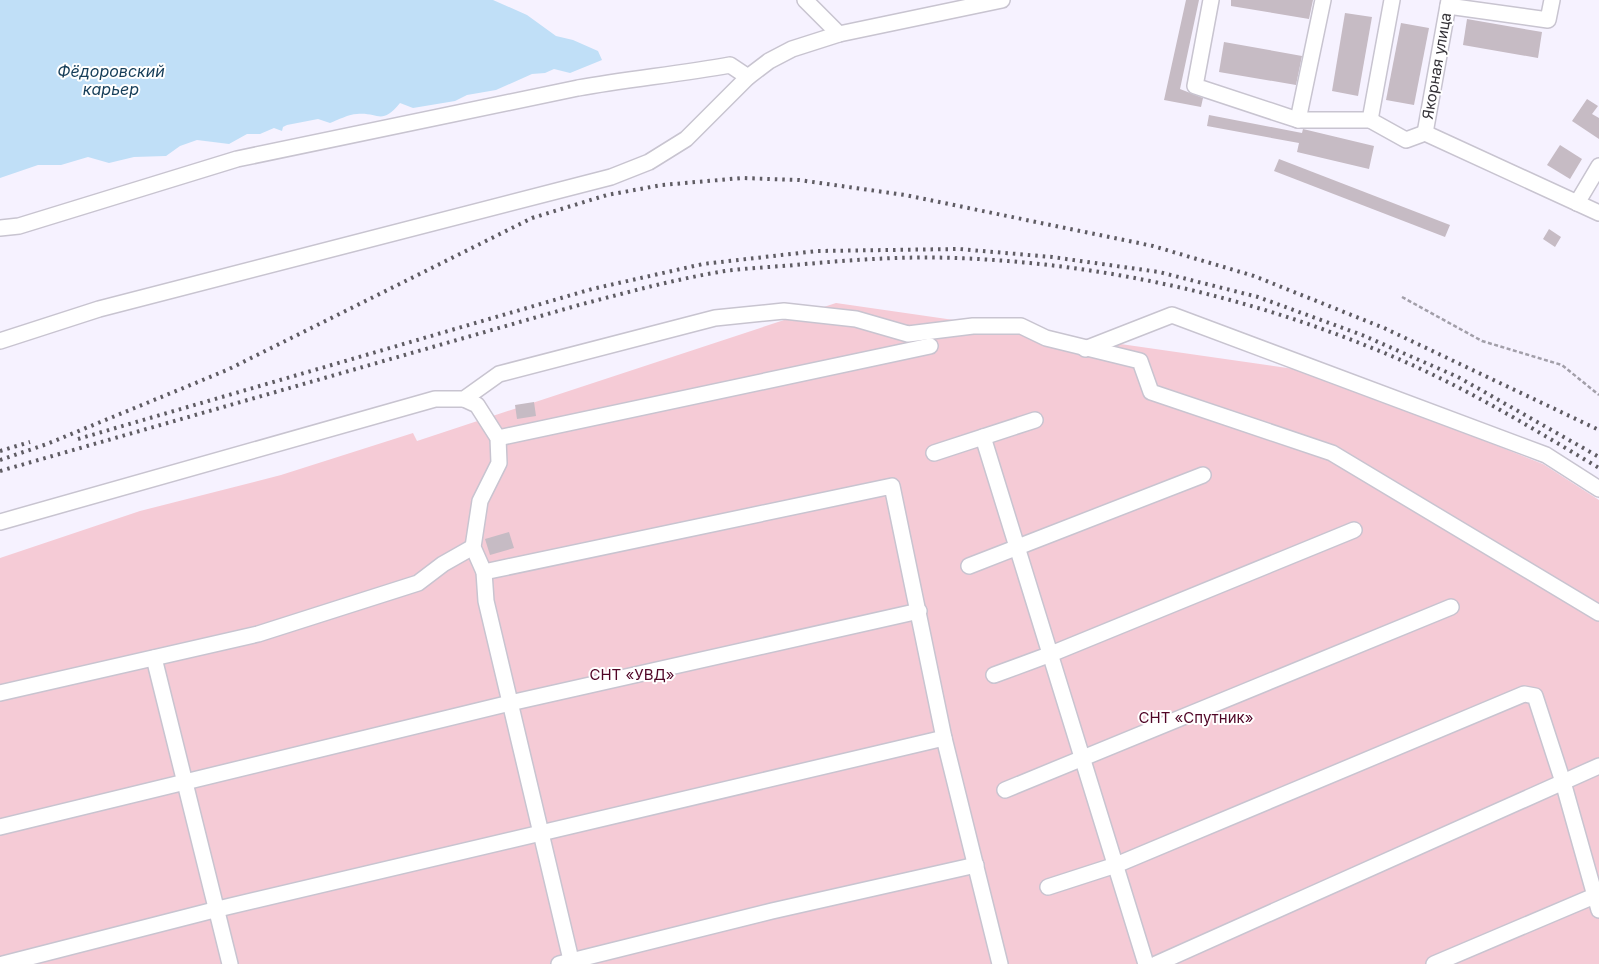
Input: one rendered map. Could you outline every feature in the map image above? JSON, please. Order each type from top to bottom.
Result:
[{"type":"street","points":[[805,0],[839,34]]},
{"type":"street","points":[[0,341],[99,309],[611,177],[649,162],[686,139],[748,77],[769,61],[792,49],[839,34],[1002,0]]},
{"type":"street","points":[[1211,0],[1195,86],[1298,120],[1370,120],[1406,140],[1425,132],[1599,214]]},
{"type":"street","points":[[1298,120],[1323,0]]},
{"type":"street","points":[[1370,120],[1392,0]]},
{"type":"street","points":[[1449,3],[1548,20],[1552,0]]},
{"type":"street","name":"Якорная улица","points":[[1425,132],[1449,3]]},
{"type":"street","points":[[0,228],[20,226],[91,203],[159,185],[182,175],[237,159],[578,88],[631,79],[674,75],[730,65],[748,77]]},
{"type":"street","points":[[1577,203],[1599,166]]},
{"type":"street","points":[[464,399],[499,374],[715,318],[784,311],[856,318],[908,334],[973,326],[1021,326],[1046,338],[1140,361],[1151,392],[1332,453],[1599,613]]},
{"type":"street","points":[[1085,349],[1172,315],[1546,455],[1599,489]]},
{"type":"street","points":[[498,438],[930,346]]},
{"type":"street","points":[[0,522],[435,399],[464,399],[478,405],[498,438],[499,463],[480,501],[472,547],[484,572],[486,602],[540,832],[567,963],[772,910],[976,865]]},
{"type":"street","points":[[934,453],[1035,420]]},
{"type":"street","points":[[983,437],[1146,964]]},
{"type":"street","points":[[969,566],[1203,475]]},
{"type":"street","points":[[484,572],[892,486],[944,738],[1000,964]]},
{"type":"street","points":[[994,675],[1051,654],[1354,530]]},
{"type":"street","points":[[0,693],[258,634],[418,583],[472,547]]},
{"type":"street","points":[[1006,790],[1451,607]]},
{"type":"street","points":[[0,827],[184,784],[510,703],[919,611]]},
{"type":"street","points":[[154,658],[184,784],[218,909],[230,964]]},
{"type":"street","points":[[1048,888],[1116,865],[1524,694],[1534,696],[1563,782],[1598,900],[1434,964]]},
{"type":"street","points":[[3,964],[218,909],[944,738]]},
{"type":"street","points":[[1156,964],[1599,766]]},
{"type":"path","points":[[1402,297],[1482,341],[1562,365],[1599,395]]},
{"type":"green space","name":"СНТ «УВД»","points":[[836,303],[1308,371],[1543,464],[1599,500],[1599,964],[0,964],[0,558],[140,511],[281,475],[413,433],[417,441]]},
{"type":"water","name":"Фёдоровский карьер","points":[[0,0],[493,0],[527,15],[556,36],[573,40],[598,51],[602,60],[570,73],[554,69],[545,73],[532,74],[496,90],[467,95],[455,101],[413,108],[400,103],[394,110],[384,116],[354,114],[330,123],[318,119],[287,125],[283,127],[282,131],[274,128],[260,134],[247,134],[229,144],[197,140],[180,146],[166,156],[134,157],[109,163],[88,157],[61,165],[38,165],[0,178]]},
{"type":"building","points":[[1186,0],[1199,0],[1180,89],[1203,98],[1201,107],[1164,100]]},
{"type":"building","points":[[1231,0],[1313,0],[1309,19],[1231,6]]},
{"type":"building","points":[[1345,13],[1372,17],[1358,96],[1332,91]]},
{"type":"building","points":[[1467,19],[1542,32],[1538,58],[1463,45]]},
{"type":"building","points":[[1401,23],[1429,28],[1414,105],[1386,100]]},
{"type":"building","points":[[1224,42],[1302,56],[1296,85],[1219,72]]},
{"type":"building","points":[[1587,99],[1598,106],[1592,114],[1599,118],[1599,139],[1572,121]]},
{"type":"building","points":[[1209,115],[1302,133],[1303,129],[1374,146],[1369,169],[1297,152],[1299,143],[1207,126]]},
{"type":"building","points":[[1560,145],[1582,159],[1570,179],[1547,165]]},
{"type":"building","points":[[1279,159],[1450,225],[1445,237],[1274,171]]},
{"type":"building","points":[[1549,229],[1561,237],[1555,247],[1543,239]]},
{"type":"building","points":[[534,402],[536,416],[517,419],[515,405]]},
{"type":"building","points":[[509,532],[514,548],[490,555],[485,539]]},
{"type":"railway","points":[[0,460],[47,444],[227,370],[532,218],[607,195],[662,185],[742,178],[799,180],[905,195],[1153,246],[1254,276],[1384,328],[1599,430]]},
{"type":"railway","points":[[78,439],[592,289],[703,264],[817,251],[959,249],[1052,257],[1159,272],[1258,297],[1362,335],[1458,377],[1599,457]]},
{"type":"railway","points":[[0,471],[579,305],[670,282],[742,269],[855,260],[915,258],[1009,261],[1117,275],[1170,285],[1275,313],[1326,330],[1434,375],[1490,404],[1599,468]]},
{"type":"railway","points":[[0,451],[30,442]]},
{"type":"park label","name":"СНТ «Спутник»","points":[[1196,718]]}]
